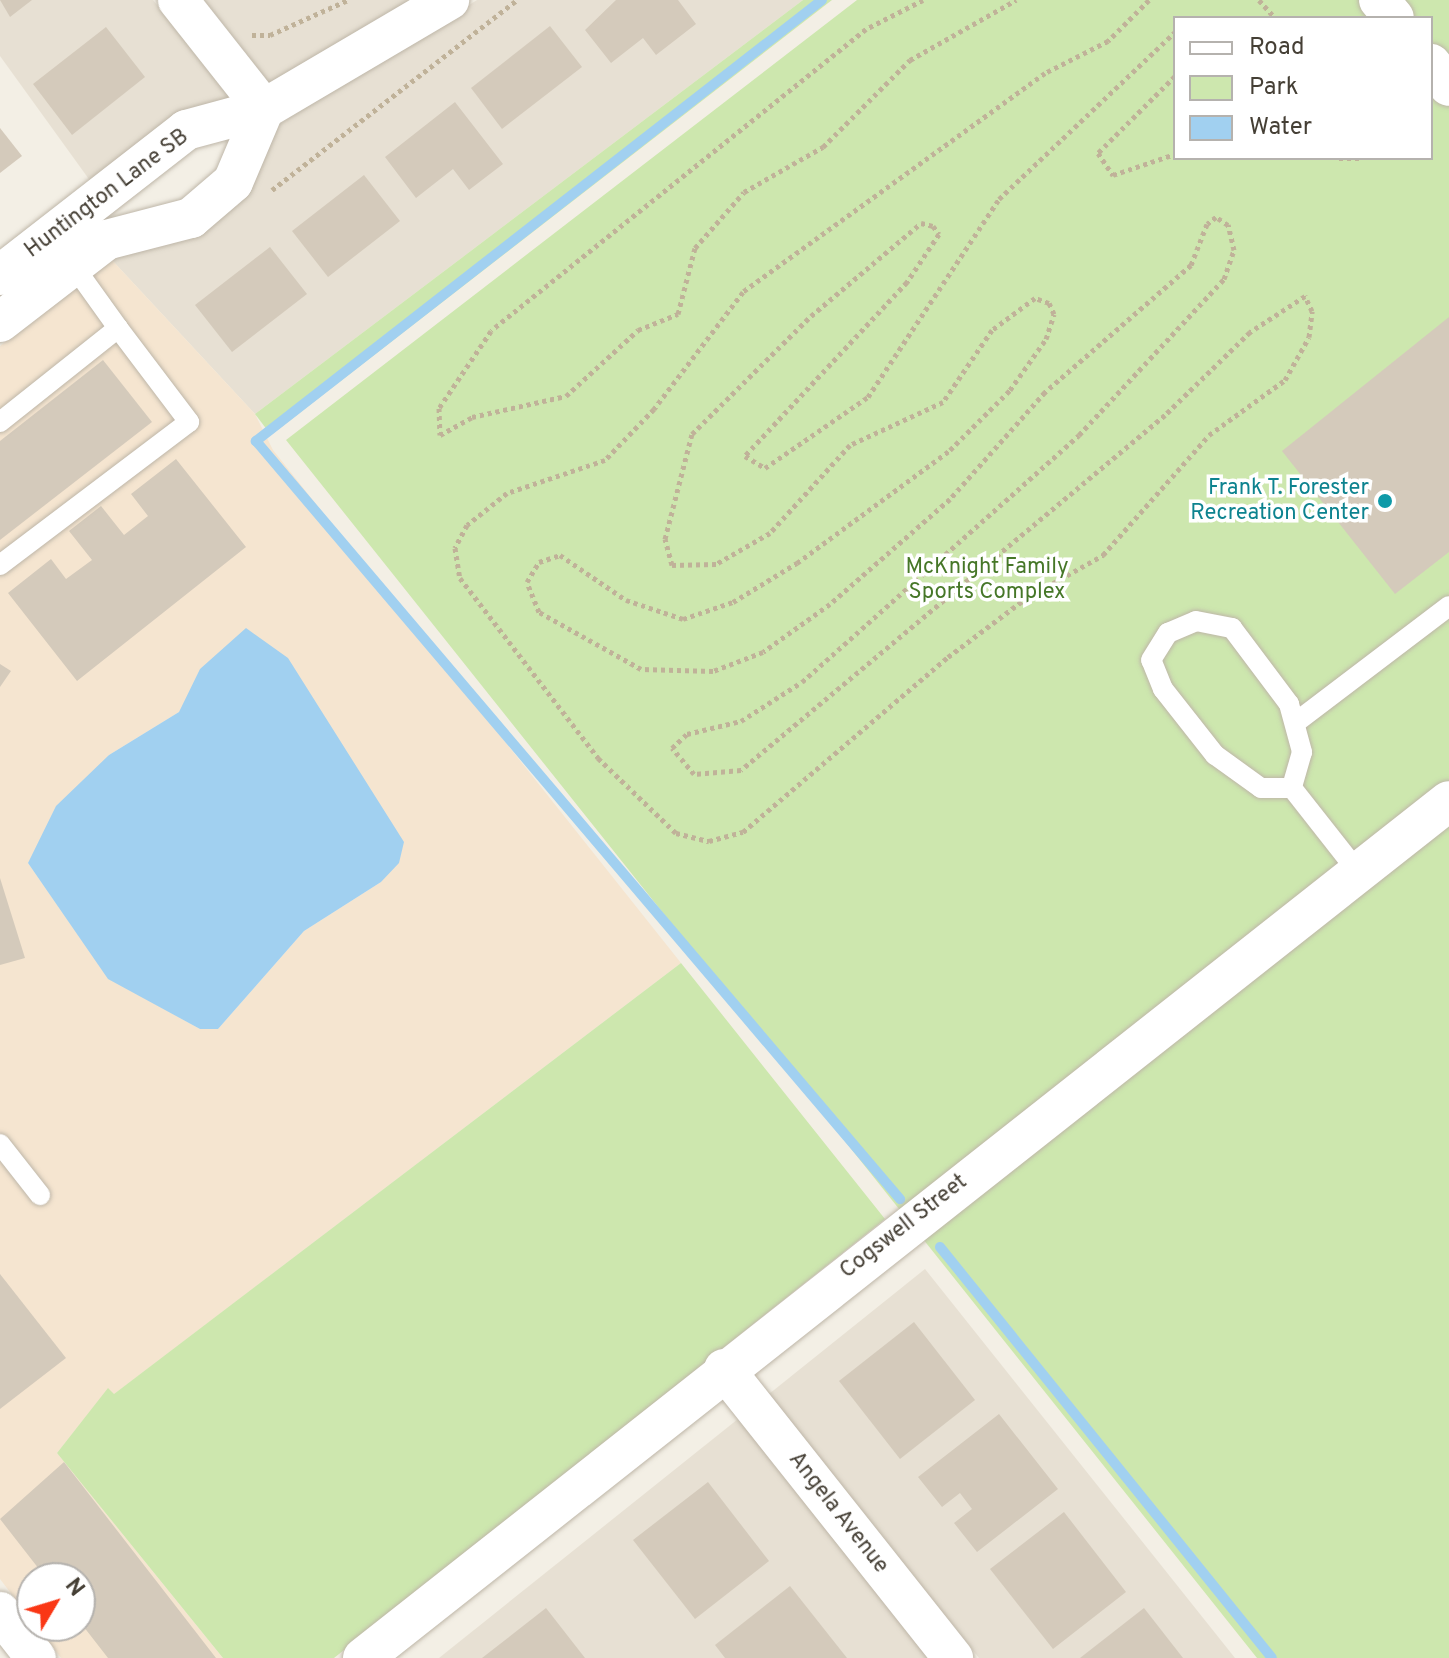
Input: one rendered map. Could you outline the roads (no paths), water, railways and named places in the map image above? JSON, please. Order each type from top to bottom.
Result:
[{"type":"street","points":[[5,297],[62,250],[191,218],[233,182],[264,109],[178,0]]},
{"type":"street","name":"Huntington Lane SB","points":[[62,250],[186,130],[264,109],[449,0]]},
{"type":"street","points":[[1379,0],[1392,16]]},
{"type":"street","points":[[1433,66],[1449,86]]},
{"type":"street","name":"Cogswell Street","points":[[363,1658],[724,1369],[1449,801]]},
{"type":"street","name":"Angela Avenue","points":[[724,1369],[953,1658]]},
{"type":"street","points":[[0,1612],[36,1658]]},
{"type":"lane","points":[[0,565],[189,422],[62,250]]},
{"type":"lane","points":[[0,422],[118,328]]},
{"type":"lane","points":[[1295,723],[1449,606]]},
{"type":"lane","points":[[1196,621],[1232,628],[1295,723],[1302,752],[1292,788],[1261,788],[1215,755],[1163,689],[1151,660],[1168,633],[1196,621]]},
{"type":"lane","points":[[1292,788],[1358,872]]},
{"type":"lane","points":[[0,1144],[40,1195]]},
{"type":"water","points":[[246,628],[288,658],[404,842],[399,863],[381,882],[304,931],[218,1029],[200,1029],[108,979],[28,863],[56,806],[109,755],[179,712],[200,669]]},
{"type":"waterway","points":[[822,0],[256,441],[900,1199]]},
{"type":"waterway","points":[[940,1247],[1272,1658]]},
{"type":"place","name":"Frank T. Forester Recreation Center","points":[[1385,501]]},
{"type":"park label","name":"McKnight Family Sports Complex","points":[[987,580]]}]
